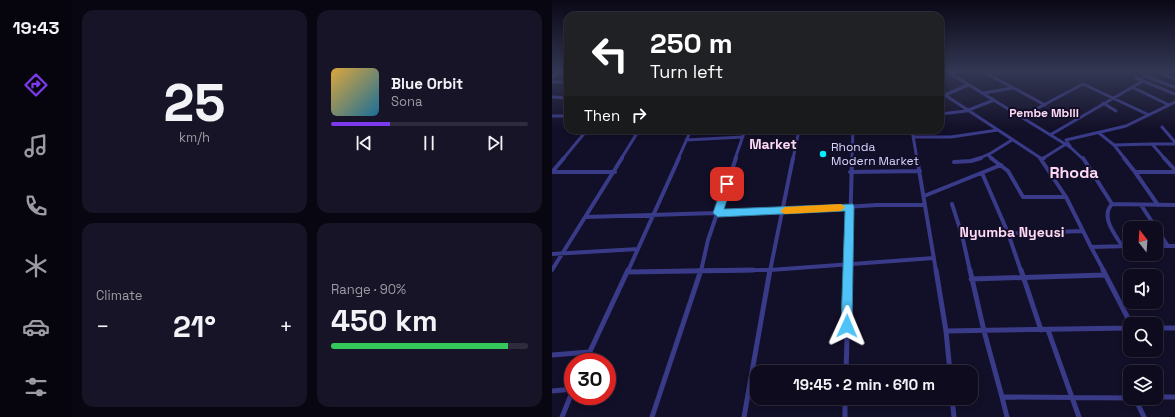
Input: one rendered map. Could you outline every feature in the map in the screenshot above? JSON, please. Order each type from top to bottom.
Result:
[{"type":"street","points":[[945,95],[953,91]]},
{"type":"street","points":[[979,91],[1066,144],[1083,158],[1112,204]]},
{"type":"street","points":[[982,93],[992,91]]},
{"type":"street","points":[[1020,91],[1045,105]]},
{"type":"street","points":[[1021,117],[1070,91]]},
{"type":"street","points":[[1100,91],[1149,115]]},
{"type":"street","points":[[1050,135],[1124,91]]},
{"type":"street","points":[[1141,91],[1169,105]]},
{"type":"street","points":[[945,95],[1042,160],[1066,197],[1126,317]]},
{"type":"street","points":[[552,97],[564,98]]},
{"type":"street","points":[[944,114],[969,110],[994,100]]},
{"type":"street","points":[[1070,147],[1066,140],[1126,126],[1175,102]]},
{"type":"street","points":[[1103,103],[1116,110]]},
{"type":"street","points":[[552,116],[564,116]]},
{"type":"street","points":[[1162,127],[1175,143]]},
{"type":"street","points":[[914,137],[951,137],[998,130]]},
{"type":"street","points":[[1099,132],[1114,145],[1158,205]]},
{"type":"street","points":[[552,172],[585,134]]},
{"type":"street","points":[[552,270],[615,172],[637,134]]},
{"type":"street","points":[[552,355],[589,352],[638,249],[689,134]]},
{"type":"street","points":[[652,417],[701,270],[708,240],[744,134]]},
{"type":"street","points":[[744,417],[781,211],[798,134]]},
{"type":"street","points":[[846,365],[850,172],[853,134]]},
{"type":"street","points":[[913,134],[946,331],[949,365]]},
{"type":"street","points":[[686,140],[743,137]]},
{"type":"street","points":[[954,162],[974,161],[988,155],[1012,140]]},
{"type":"street","points":[[1114,145],[1175,143]]},
{"type":"street","points":[[1042,160],[1066,144]]},
{"type":"street","points":[[1152,144],[1175,171]]},
{"type":"street","points":[[988,155],[1012,175],[1023,197],[1066,197]]},
{"type":"street","points":[[924,196],[1001,165]]},
{"type":"street","points":[[850,172],[920,171]]},
{"type":"street","points":[[1135,172],[1175,171]]},
{"type":"street","points":[[552,172],[615,172]]},
{"type":"street","points":[[982,172],[1008,233],[1041,330]]},
{"type":"street","points":[[952,204],[962,235],[971,279],[1007,417]]},
{"type":"street","points":[[1091,247],[1122,246],[1106,216],[1108,208],[1112,204],[1175,206]]},
{"type":"street","points":[[586,216],[781,211],[924,205]]},
{"type":"street","points":[[1141,205],[1168,246]]},
{"type":"street","points":[[962,235],[1082,230]]},
{"type":"street","points":[[1163,246],[1175,246]]},
{"type":"street","points":[[552,254],[638,249]]},
{"type":"street","points":[[627,272],[770,270],[934,258]]},
{"type":"street","points":[[971,279],[1104,275]]},
{"type":"street","points":[[946,331],[1123,328]]},
{"type":"street","points":[[1163,328],[1175,328]]},
{"type":"street","points":[[1048,330],[1079,417]]},
{"type":"street","points":[[552,391],[564,390]]},
{"type":"street","points":[[1002,397],[1123,398]]},
{"type":"street","points":[[1163,397],[1175,397]]},
{"type":"street","points":[[562,417],[567,405]]},
{"type":"street","points":[[845,405],[845,417]]},
{"type":"street","points":[[953,405],[954,417]]},
{"type":"street","points":[[1138,405],[1144,417]]},
{"type":"slow traffic","points":[[785,211],[841,207]]},
{"type":"place","name":"Rhonda Modern Market","points":[[823,154]]},
{"type":"district","name":"Pembe Mbili","points":[[1044,113]]},
{"type":"district","name":"Market","points":[[773,144]]},
{"type":"district","name":"Rhoda","points":[[1074,172]]},
{"type":"district","name":"Nyumba Nyeusi","points":[[1012,232]]},
{"type":"route","points":[[727,184],[718,213],[850,207],[847,326]]}]
